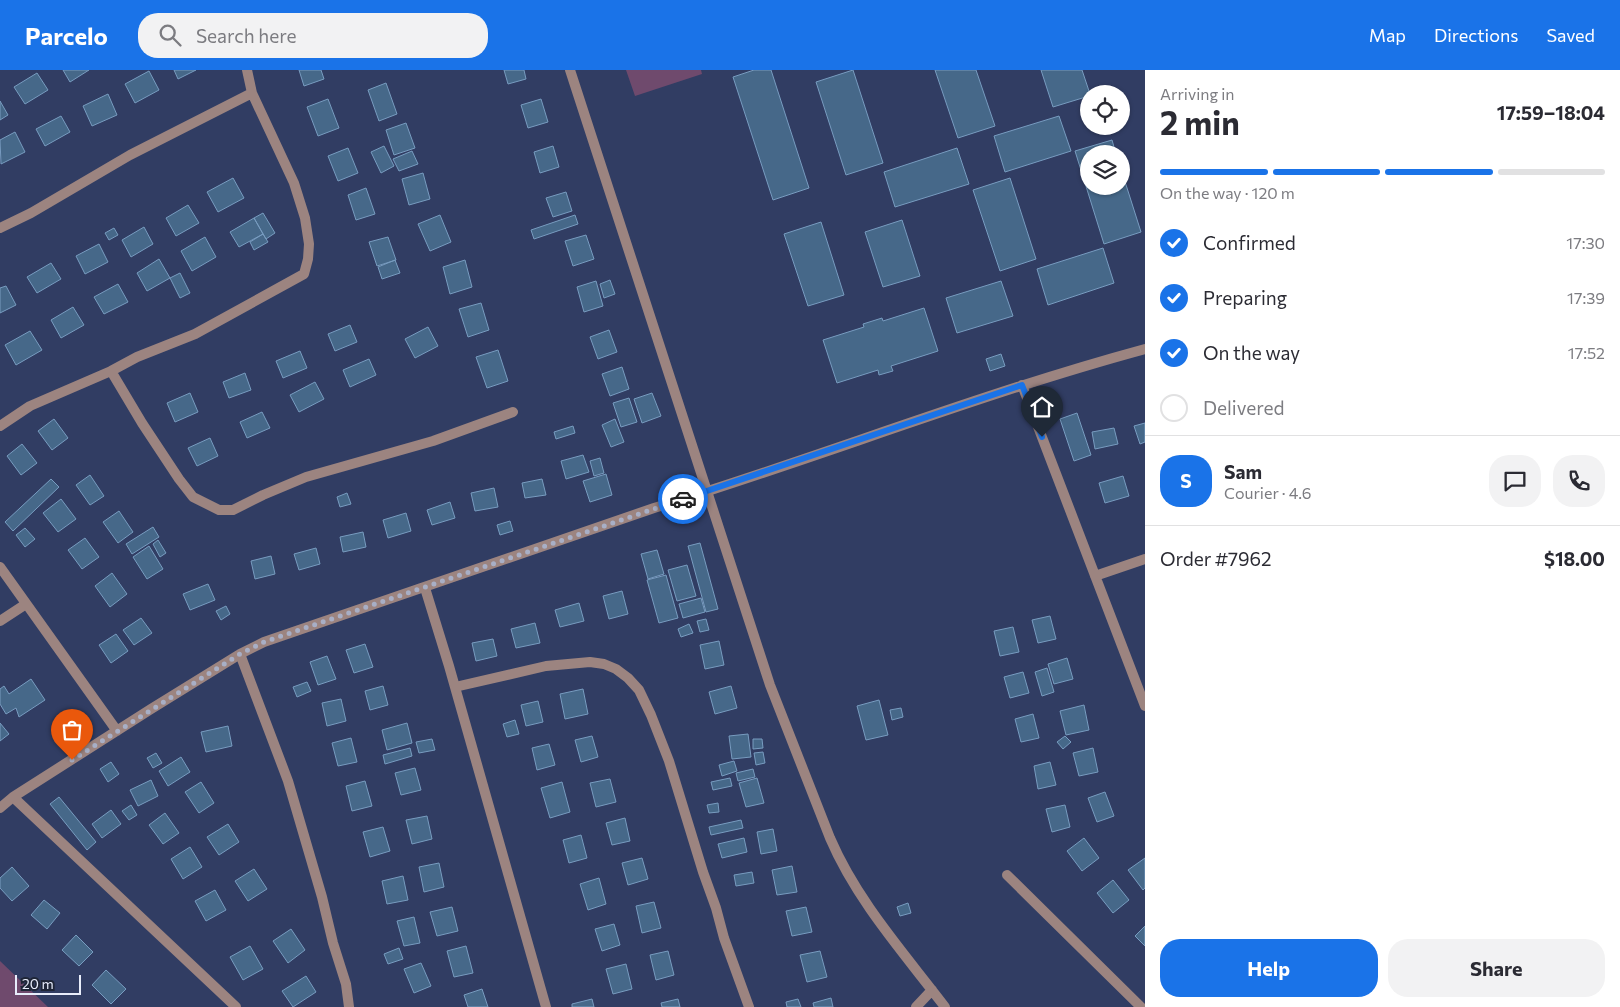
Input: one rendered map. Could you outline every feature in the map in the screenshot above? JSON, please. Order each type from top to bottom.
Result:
[{"type":"street","points":[[0,426],[30,406],[195,334],[304,274],[308,260],[309,244],[305,218],[294,183],[252,93],[247,70]]},
{"type":"street","points":[[570,70],[770,685],[840,862],[875,918],[945,1007]]},
{"type":"street","points":[[0,228],[31,213],[130,155],[252,93]]},
{"type":"street","points":[[0,808],[13,797],[240,654],[264,642],[644,511],[1022,385],[1145,349]]},
{"type":"street","points":[[111,371],[178,479],[194,497],[219,510],[234,510],[263,495],[306,477],[433,441],[513,412]]},
{"type":"street","points":[[1022,385],[1145,706]]},
{"type":"street","points":[[1095,576],[1145,560]]},
{"type":"street","points":[[0,566],[117,732]]},
{"type":"street","points":[[425,588],[546,1007]]},
{"type":"street","points":[[0,621],[26,604]]},
{"type":"street","points":[[240,654],[288,781],[346,984],[349,1007]]},
{"type":"street","points":[[455,688],[546,666],[590,662],[604,664],[616,669],[628,678],[639,690],[651,714],[716,908],[724,938],[749,1007]]},
{"type":"street","points":[[13,797],[236,1007]]},
{"type":"street","points":[[1007,875],[1141,1007]]},
{"type":"street","points":[[916,1007],[932,990]]},
{"type":"shaded area","points":[[626,70],[701,70],[702,74],[635,96]]},
{"type":"shaded area","points":[[0,961],[48,1007],[0,1007]]},
{"type":"building","points":[[63,70],[89,70],[70,82]]},
{"type":"building","points":[[174,70],[196,70],[178,79]]},
{"type":"building","points":[[299,70],[321,70],[324,79],[304,86]]},
{"type":"building","points":[[504,70],[524,70],[526,79],[508,84]]},
{"type":"building","points":[[754,70],[771,70],[809,188],[773,200],[733,77]]},
{"type":"building","points":[[853,70],[883,163],[846,175],[816,82]]},
{"type":"building","points":[[935,70],[976,70],[995,126],[958,138]]},
{"type":"building","points":[[1041,70],[1082,70],[1087,85],[1080,85],[1080,99],[1053,107]]},
{"type":"building","points":[[149,71],[159,90],[135,103],[125,84]]},
{"type":"building","points":[[37,73],[48,90],[25,104],[14,87]]},
{"type":"building","points":[[386,83],[397,114],[379,121],[368,90]]},
{"type":"building","points":[[108,94],[117,115],[92,126],[83,106]]},
{"type":"building","points":[[328,99],[339,128],[318,136],[307,107]]},
{"type":"building","points":[[541,99],[548,122],[528,128],[521,105]]},
{"type":"building","points":[[0,101],[8,115],[0,120]]},
{"type":"building","points":[[61,116],[70,132],[45,146],[36,129]]},
{"type":"building","points":[[1059,116],[1071,151],[1005,172],[994,136]]},
{"type":"building","points":[[406,123],[415,148],[394,155],[386,130]]},
{"type":"building","points":[[15,132],[25,152],[1,164],[0,140]]},
{"type":"building","points":[[1112,140],[1113,145],[1095,145]]},
{"type":"building","points":[[384,146],[394,166],[381,173],[371,152]]},
{"type":"building","points":[[553,146],[559,167],[540,173],[534,152]]},
{"type":"building","points":[[348,148],[358,173],[338,181],[328,156]]},
{"type":"building","points":[[957,148],[969,184],[895,207],[884,172]]},
{"type":"building","points":[[1080,150],[1080,167],[1075,151]]},
{"type":"building","points":[[412,151],[418,164],[399,171],[393,159]]},
{"type":"building","points":[[423,173],[430,199],[409,205],[402,179]]},
{"type":"building","points":[[233,178],[244,198],[218,212],[207,192]]},
{"type":"building","points":[[1010,178],[1036,259],[1000,271],[973,190]]},
{"type":"building","points":[[366,188],[375,214],[356,220],[348,195]]},
{"type":"building","points":[[566,192],[572,211],[553,217],[546,198]]},
{"type":"building","points":[[1089,195],[1129,195],[1141,232],[1104,244]]},
{"type":"building","points":[[188,205],[199,223],[176,236],[166,218]]},
{"type":"building","points":[[263,213],[275,233],[266,239],[254,218]]},
{"type":"building","points":[[440,215],[451,242],[430,251],[418,224]]},
{"type":"building","points":[[575,215],[578,224],[534,239],[531,230]]},
{"type":"building","points":[[254,218],[263,234],[239,247],[230,232]]},
{"type":"building","points":[[902,220],[920,276],[883,287],[865,232]]},
{"type":"building","points":[[821,222],[844,295],[808,306],[784,234]]},
{"type":"building","points":[[144,227],[153,244],[131,257],[122,240]]},
{"type":"building","points":[[114,228],[118,235],[109,240],[105,233]]},
{"type":"building","points":[[263,234],[268,242],[254,250],[250,242]]},
{"type":"building","points":[[586,235],[594,259],[573,266],[565,241]]},
{"type":"building","points":[[205,237],[216,257],[192,271],[181,251]]},
{"type":"building","points":[[388,237],[396,260],[377,266],[369,242]]},
{"type":"building","points":[[99,244],[108,262],[85,274],[76,256]]},
{"type":"building","points":[[1103,248],[1114,283],[1048,305],[1037,269]]},
{"type":"building","points":[[159,259],[170,278],[147,291],[137,273]]},
{"type":"building","points":[[395,260],[400,273],[382,279],[378,267]]},
{"type":"building","points":[[465,260],[472,287],[450,294],[443,267]]},
{"type":"building","points":[[51,263],[61,279],[37,293],[27,277]]},
{"type":"building","points":[[180,273],[190,293],[180,298],[170,278]]},
{"type":"building","points":[[610,280],[615,294],[604,298],[600,284]]},
{"type":"building","points":[[596,281],[603,306],[584,312],[577,287]]},
{"type":"building","points":[[1001,281],[1013,316],[957,333],[946,298]]},
{"type":"building","points":[[118,284],[128,302],[104,314],[94,297]]},
{"type":"building","points":[[6,286],[16,305],[0,313],[0,288]]},
{"type":"building","points":[[481,303],[489,330],[468,337],[459,309]]},
{"type":"building","points":[[73,307],[84,325],[61,338],[51,320]]},
{"type":"building","points":[[924,308],[938,351],[891,366],[893,371],[879,375],[878,370],[837,383],[823,340],[864,327],[863,324],[882,318],[883,321]]},
{"type":"building","points":[[350,325],[357,342],[335,351],[328,334]]},
{"type":"building","points":[[428,327],[438,346],[415,358],[405,339]]},
{"type":"building","points":[[609,330],[617,352],[598,359],[590,337]]},
{"type":"building","points":[[30,331],[42,350],[16,365],[5,345]]},
{"type":"building","points":[[498,350],[508,381],[487,388],[476,357]]},
{"type":"building","points":[[300,351],[307,368],[283,378],[276,361]]},
{"type":"building","points":[[1001,354],[1005,366],[990,371],[986,359]]},
{"type":"building","points":[[369,359],[376,375],[350,387],[343,370]]},
{"type":"building","points":[[622,367],[629,389],[610,396],[602,374]]},
{"type":"building","points":[[245,373],[251,390],[229,398],[223,382]]},
{"type":"building","points":[[315,382],[324,399],[299,412],[290,395]]},
{"type":"building","points":[[190,393],[198,412],[175,422],[167,403]]},
{"type":"building","points":[[652,393],[661,416],[642,423],[634,399]]},
{"type":"building","points":[[629,398],[637,422],[621,427],[613,403]]},
{"type":"building","points":[[262,412],[270,428],[247,438],[240,422]]},
{"type":"building","points":[[1077,413],[1091,455],[1074,461],[1060,419]]},
{"type":"building","points":[[54,419],[68,438],[52,450],[38,431]]},
{"type":"building","points":[[615,419],[624,442],[611,447],[602,425]]},
{"type":"building","points":[[1145,423],[1145,442],[1140,444],[1134,426]]},
{"type":"building","points":[[573,426],[575,433],[556,439],[554,432]]},
{"type":"building","points":[[1114,428],[1118,444],[1095,449],[1092,432]]},
{"type":"building","points":[[210,438],[218,456],[197,466],[188,448]]},
{"type":"building","points":[[22,444],[37,463],[21,475],[7,456]]},
{"type":"building","points":[[583,455],[589,472],[566,479],[561,461]]},
{"type":"building","points":[[600,458],[604,473],[594,476],[590,461]]},
{"type":"building","points":[[606,474],[612,495],[590,502],[583,481]]},
{"type":"building","points":[[90,475],[104,496],[90,505],[76,485]]},
{"type":"building","points":[[1123,476],[1129,496],[1105,503],[1099,483]]},
{"type":"building","points":[[51,479],[59,487],[13,531],[5,522]]},
{"type":"building","points":[[542,479],[546,495],[525,498],[522,483]]},
{"type":"building","points":[[494,488],[498,507],[475,511],[471,493]]},
{"type":"building","points":[[347,493],[351,504],[340,507],[337,497]]},
{"type":"building","points":[[61,499],[76,519],[58,532],[43,513]]},
{"type":"building","points":[[450,502],[455,518],[432,525],[427,510]]},
{"type":"building","points":[[119,511],[133,532],[118,543],[103,522]]},
{"type":"building","points":[[406,513],[411,531],[388,538],[383,520]]},
{"type":"building","points":[[510,521],[513,531],[500,535],[497,525]]},
{"type":"building","points":[[153,527],[159,537],[132,554],[126,544]]},
{"type":"building","points":[[25,528],[35,539],[25,547],[16,535]]},
{"type":"building","points":[[363,532],[366,547],[343,552],[340,537]]},
{"type":"building","points":[[85,538],[99,557],[82,569],[68,550]]},
{"type":"building","points":[[158,540],[166,553],[160,557],[153,544]]},
{"type":"building","points":[[700,543],[718,609],[706,612],[688,546]]},
{"type":"building","points":[[149,546],[163,569],[147,579],[133,557]]},
{"type":"building","points":[[316,548],[320,564],[299,570],[294,554]]},
{"type":"building","points":[[657,550],[664,574],[648,579],[641,554]]},
{"type":"building","points":[[271,556],[275,574],[255,579],[251,561]]},
{"type":"building","points":[[687,565],[696,596],[677,601],[668,570]]},
{"type":"building","points":[[112,573],[127,594],[110,607],[95,586]]},
{"type":"building","points":[[666,575],[678,618],[659,623],[647,580]]},
{"type":"building","points":[[208,584],[215,600],[190,610],[183,594]]},
{"type":"building","points":[[622,591],[628,614],[609,619],[603,596]]},
{"type":"building","points":[[701,598],[705,612],[683,618],[679,604]]},
{"type":"building","points":[[579,603],[584,621],[560,627],[555,610]]},
{"type":"building","points":[[226,606],[230,614],[221,620],[216,611]]},
{"type":"building","points":[[1050,616],[1056,639],[1038,643],[1032,620]]},
{"type":"building","points":[[141,618],[152,633],[134,645],[123,630]]},
{"type":"building","points":[[706,619],[709,630],[700,632],[697,621]]},
{"type":"building","points":[[535,623],[540,643],[516,648],[511,629]]},
{"type":"building","points":[[689,624],[693,633],[681,637],[678,629]]},
{"type":"building","points":[[1013,627],[1019,652],[1000,656],[994,631]]},
{"type":"building","points":[[116,634],[128,651],[111,663],[99,645]]},
{"type":"building","points":[[493,639],[497,656],[476,661],[472,643]]},
{"type":"building","points":[[719,641],[724,665],[705,669],[700,645]]},
{"type":"building","points":[[365,644],[373,667],[354,673],[346,650]]},
{"type":"building","points":[[327,656],[336,679],[318,685],[310,662]]},
{"type":"building","points":[[1067,658],[1073,679],[1054,684],[1048,664]]},
{"type":"building","points":[[1047,668],[1054,692],[1042,696],[1035,672]]},
{"type":"building","points":[[1023,672],[1029,693],[1010,698],[1004,677]]},
{"type":"building","points":[[31,679],[45,700],[19,717],[16,708],[6,714],[0,704],[0,689],[4,686],[9,694]]},
{"type":"building","points":[[307,682],[311,691],[297,697],[293,687]]},
{"type":"building","points":[[383,686],[388,705],[370,710],[365,691]]},
{"type":"building","points":[[731,686],[737,708],[715,714],[709,692]]},
{"type":"building","points":[[583,689],[588,714],[565,719],[560,694]]},
{"type":"building","points":[[341,699],[346,721],[327,726],[322,703]]},
{"type":"building","points":[[879,700],[888,735],[866,740],[857,706]]},
{"type":"building","points":[[538,701],[543,722],[526,726],[521,705]]},
{"type":"building","points":[[1084,705],[1089,730],[1066,735],[1060,711]]},
{"type":"building","points":[[901,708],[903,717],[892,720],[890,710]]},
{"type":"building","points":[[1033,714],[1039,738],[1021,742],[1015,719]]},
{"type":"building","points":[[515,720],[519,734],[507,737],[503,724]]},
{"type":"building","points":[[0,723],[9,734],[0,741]]},
{"type":"building","points":[[407,723],[412,743],[387,750],[382,730]]},
{"type":"building","points":[[228,726],[232,746],[206,752],[201,732]]},
{"type":"building","points":[[748,734],[751,757],[732,759],[729,736]]},
{"type":"building","points":[[592,736],[598,757],[581,762],[575,740]]},
{"type":"building","points":[[1065,736],[1071,742],[1063,749],[1057,742]]},
{"type":"building","points":[[351,738],[357,762],[338,766],[332,743]]},
{"type":"building","points":[[432,739],[435,750],[419,753],[416,742]]},
{"type":"building","points":[[753,739],[762,739],[763,748],[753,749]]},
{"type":"building","points":[[549,744],[555,765],[537,770],[532,748]]},
{"type":"building","points":[[410,748],[412,756],[385,764],[383,755]]},
{"type":"building","points":[[1093,748],[1098,772],[1079,776],[1073,753]]},
{"type":"building","points":[[763,752],[765,763],[756,765],[754,753]]},
{"type":"building","points":[[156,753],[162,763],[153,768],[147,758]]},
{"type":"building","points":[[181,757],[190,772],[168,786],[159,771]]},
{"type":"building","points":[[734,761],[737,771],[722,776],[719,765]]},
{"type":"building","points":[[111,762],[119,774],[108,782],[100,769]]},
{"type":"building","points":[[1050,762],[1056,785],[1038,789],[1034,766]]},
{"type":"building","points":[[415,768],[421,790],[401,795],[395,773]]},
{"type":"building","points":[[753,769],[755,777],[738,781],[736,773]]},
{"type":"building","points":[[730,778],[732,786],[713,790],[711,782]]},
{"type":"building","points":[[757,778],[764,803],[746,807],[739,783]]},
{"type":"building","points":[[610,779],[616,802],[596,807],[590,783]]},
{"type":"building","points":[[151,780],[158,796],[138,806],[130,790]]},
{"type":"building","points":[[365,781],[372,806],[352,811],[346,786]]},
{"type":"building","points":[[201,782],[214,803],[199,813],[185,792]]},
{"type":"building","points":[[562,782],[570,812],[550,818],[541,788]]},
{"type":"building","points":[[1105,792],[1114,816],[1097,822],[1088,798]]},
{"type":"building","points":[[59,797],[96,842],[87,850],[50,804]]},
{"type":"building","points":[[718,803],[719,812],[709,813],[707,805]]},
{"type":"building","points":[[131,805],[137,815],[129,820],[122,811]]},
{"type":"building","points":[[1065,805],[1070,827],[1052,832],[1046,809]]},
{"type":"building","points":[[111,810],[121,824],[102,838],[92,824]]},
{"type":"building","points":[[165,813],[179,833],[163,844],[149,825]]},
{"type":"building","points":[[427,816],[432,839],[412,844],[406,820]]},
{"type":"building","points":[[625,818],[630,841],[612,845],[606,823]]},
{"type":"building","points":[[741,820],[743,828],[711,835],[709,827]]},
{"type":"building","points":[[228,824],[239,842],[219,855],[207,837]]},
{"type":"building","points":[[383,827],[390,851],[370,857],[363,832]]},
{"type":"building","points":[[773,829],[777,851],[761,854],[757,832]]},
{"type":"building","points":[[581,835],[587,858],[569,863],[563,840]]},
{"type":"building","points":[[744,838],[747,852],[722,858],[718,844]]},
{"type":"building","points":[[1084,838],[1099,858],[1082,871],[1067,851]]},
{"type":"building","points":[[190,847],[202,867],[183,879],[171,859]]},
{"type":"building","points":[[642,858],[648,879],[628,885],[622,863]]},
{"type":"building","points":[[1145,858],[1145,888],[1143,890],[1128,870]]},
{"type":"building","points":[[439,863],[444,887],[424,892],[419,867]]},
{"type":"building","points":[[792,866],[797,892],[777,895],[772,870]]},
{"type":"building","points":[[12,867],[29,886],[12,901],[0,888],[0,878]]},
{"type":"building","points":[[254,869],[267,889],[248,901],[235,881]]},
{"type":"building","points":[[752,872],[754,883],[736,886],[734,875]]},
{"type":"building","points":[[403,876],[408,900],[387,904],[382,881]]},
{"type":"building","points":[[599,878],[606,904],[588,910],[580,884]]},
{"type":"building","points":[[1113,880],[1129,900],[1113,913],[1097,893]]},
{"type":"building","points":[[215,890],[226,910],[206,921],[195,901]]},
{"type":"building","points":[[44,900],[60,913],[47,929],[31,915]]},
{"type":"building","points":[[654,902],[661,928],[642,933],[636,906]]},
{"type":"building","points":[[908,903],[911,913],[900,916],[897,907]]},
{"type":"building","points":[[452,907],[458,931],[437,936],[430,912]]},
{"type":"building","points":[[806,907],[812,932],[792,936],[786,911]]},
{"type":"building","points":[[414,917],[420,943],[404,946],[397,921]]},
{"type":"building","points":[[614,924],[620,945],[602,951],[595,929]]},
{"type":"building","points":[[1145,926],[1145,946],[1135,936]]},
{"type":"building","points":[[291,929],[305,950],[288,963],[273,941]]},
{"type":"building","points":[[76,935],[93,952],[79,966],[62,950]]},
{"type":"building","points":[[250,946],[263,969],[243,980],[230,957]]},
{"type":"building","points":[[466,946],[473,973],[454,977],[447,951]]},
{"type":"building","points":[[399,948],[403,959],[388,964],[384,954]]},
{"type":"building","points":[[668,951],[674,975],[656,980],[650,955]]},
{"type":"building","points":[[820,951],[827,977],[807,982],[800,955]]},
{"type":"building","points":[[421,963],[431,986],[414,993],[404,969]]},
{"type":"building","points":[[626,964],[632,989],[613,994],[606,969]]},
{"type":"building","points":[[106,970],[126,989],[111,1004],[92,985]]},
{"type":"building","points":[[306,976],[316,992],[293,1007],[282,991]]},
{"type":"building","points":[[482,989],[488,1007],[468,1007],[464,995]]},
{"type":"building","points":[[831,998],[833,1007],[814,1007],[813,1003]]},
{"type":"building","points":[[592,999],[594,1007],[572,1007],[572,1004]]},
{"type":"building","points":[[678,999],[680,1007],[662,1007],[661,1003]]},
{"type":"building","points":[[798,999],[801,1007],[787,1007],[786,1002]]},
{"type":"way so far","points":[[72,760],[240,654],[264,642],[683,499]]},
{"type":"route","points":[[683,499],[1022,385],[1042,437]]}]
